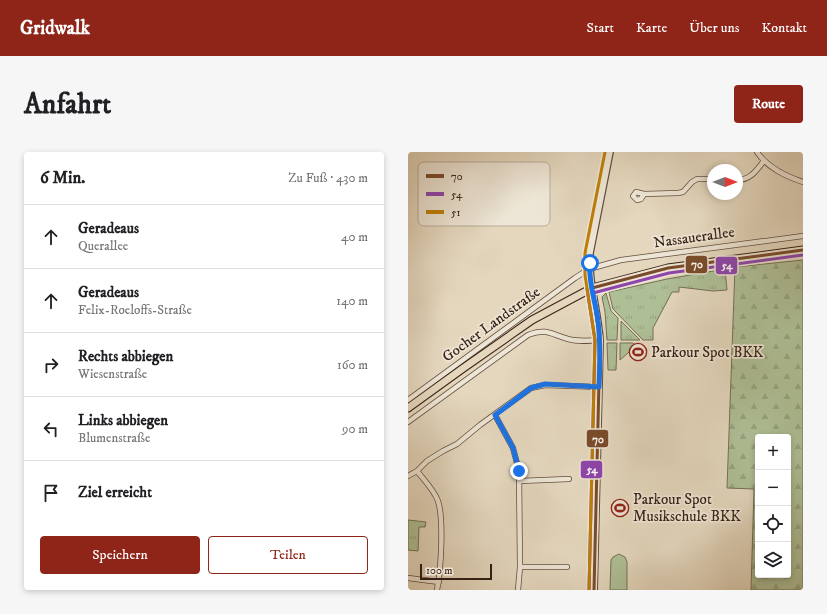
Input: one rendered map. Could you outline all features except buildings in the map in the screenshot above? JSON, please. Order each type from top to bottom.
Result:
[{"type":"main road","name":"Nassauerallee","points":[[592,288],[668,268],[803,250]]},
{"type":"main road","name":"Gocher Landstraße","points":[[408,408],[462,368],[532,320],[592,288]]},
{"type":"street","points":[[594,590],[600,340],[589,266],[590,253],[610,152]]},
{"type":"street","points":[[757,152],[763,162],[774,169],[803,182]]},
{"type":"street","points":[[743,180],[750,176],[763,162]]},
{"type":"street","points":[[644,194],[683,192],[692,182],[697,179],[707,179]]},
{"type":"street","name":"Nassauerallee","points":[[589,266],[621,260],[803,236]]},
{"type":"street","name":"Gocher Landstraße","points":[[408,400],[575,278],[589,266]]},
{"type":"street","name":"Gocher Landstraße","points":[[408,422],[528,335],[543,331],[569,339],[583,341],[600,340]]},
{"type":"street","points":[[408,476],[428,461],[462,441],[531,388],[545,384],[599,387]]},
{"type":"street","points":[[495,415],[513,448],[517,460],[520,481],[520,567],[518,590]]},
{"type":"street","points":[[417,470],[437,500],[440,510],[441,557],[437,590]]},
{"type":"street","points":[[520,481],[569,479]]},
{"type":"street","points":[[520,567],[567,567]]},
{"type":"street","points":[[408,578],[439,582]]},
{"type":"green space","points":[[803,260],[803,590],[751,590],[754,489],[727,488],[735,267]]},
{"type":"green space","points":[[725,269],[727,290],[713,291],[679,287],[679,292],[672,292],[653,328],[653,340],[643,340],[613,309],[609,292],[667,279]]},
{"type":"green space","points":[[606,293],[611,311],[618,318],[617,340],[607,340],[605,312],[602,297]]},
{"type":"green space","points":[[621,321],[640,340],[621,340]]},
{"type":"green space","points":[[607,343],[617,343],[616,370],[608,370]]},
{"type":"green space","points":[[620,343],[633,343],[636,346],[620,360]]},
{"type":"green space","points":[[408,520],[426,522],[425,527],[419,527],[418,551],[408,550]]},
{"type":"green space","points":[[619,554],[625,557],[627,562],[627,590],[610,590],[611,560]]},
{"type":"transit line","name":"51","points":[[589,590],[595,340],[585,275],[585,253],[605,152]]},
{"type":"transit line","name":"70","points":[[592,288],[668,268],[803,250]]},
{"type":"transit line","name":"54","points":[[593,293],[669,273],[803,255]]},
{"type":"transit line","name":"70","points":[[592,288],[600,340],[594,590]]},
{"type":"transit line","name":"54","points":[[587,289],[595,340],[589,590]]},
{"type":"place","name":"Parkour Spot BKK","points":[[638,352]]},
{"type":"place","name":"Parkour Spot Musikschule BKK","points":[[620,508]]},
{"type":"route","points":[[519,471],[513,448],[495,415],[531,388],[545,384],[599,387],[600,340],[589,269],[590,263]]}]
